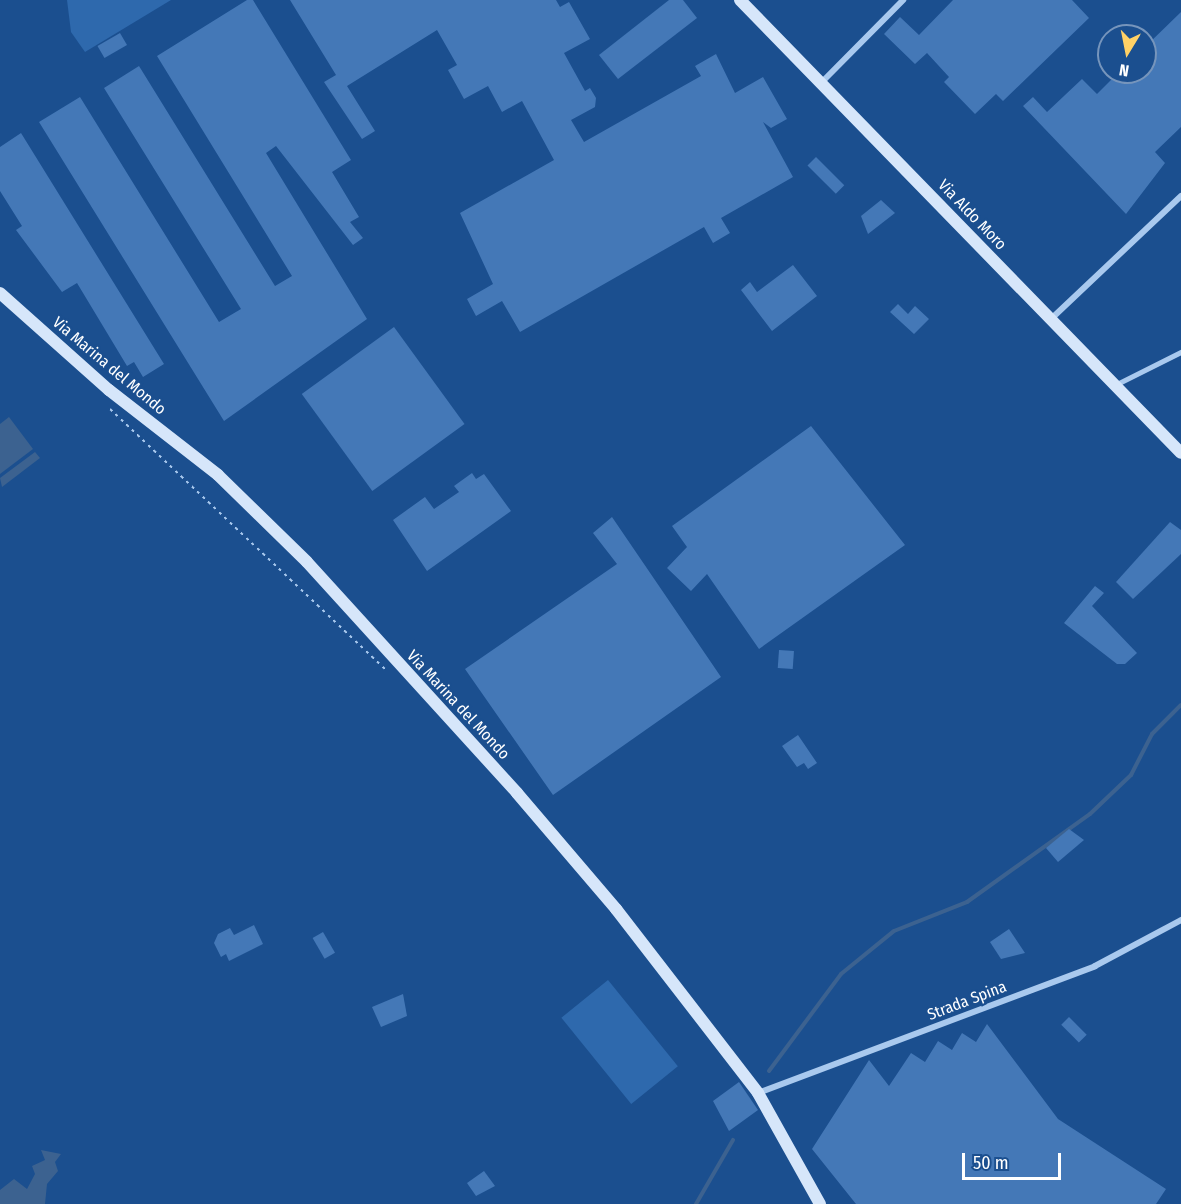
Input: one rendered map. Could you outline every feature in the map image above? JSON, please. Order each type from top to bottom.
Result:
[{"type":"street","name":"Via Aldo Moro","points":[[740,0],[1181,453]]},
{"type":"street","points":[[821,83],[903,0]]},
{"type":"street","points":[[1051,319],[1181,196]]},
{"type":"street","name":"Via Marina del Mondo","points":[[0,293],[109,390],[218,475],[307,562],[616,909],[758,1093],[820,1204]]},
{"type":"street","name":"Strada Spina","points":[[758,1093],[1095,966],[1181,920]]},
{"type":"lane","points":[[1114,385],[1181,352]]},
{"type":"path","points":[[109,408],[395,679]]},
{"type":"shaded area","points":[[67,0],[171,0],[85,52],[71,32]]},
{"type":"shaded area","points":[[9,417],[33,449],[0,474],[0,424]]},
{"type":"shaded area","points":[[35,452],[40,458],[2,487],[0,478]]},
{"type":"shaded area","points":[[608,980],[678,1066],[631,1104],[561,1018]]},
{"type":"shaded area","points":[[41,1150],[61,1154],[55,1162],[58,1171],[47,1184],[45,1204],[0,1204],[0,1190],[14,1179],[27,1189],[35,1174],[32,1166],[45,1160]]},
{"type":"building","points":[[247,0],[253,0],[351,160],[332,172],[359,217],[350,222],[363,238],[353,245],[276,146],[266,153],[367,319],[224,421],[39,122],[80,97],[219,322],[241,309],[104,88],[139,66],[275,286],[292,276],[157,56]]},
{"type":"building","points":[[290,0],[556,0],[560,7],[569,2],[590,39],[564,53],[585,91],[590,88],[596,98],[595,107],[571,120],[584,142],[701,76],[695,66],[716,54],[735,93],[763,77],[787,119],[771,128],[763,122],[793,177],[721,218],[730,233],[713,243],[704,227],[520,332],[502,301],[476,316],[467,299],[493,284],[460,213],[554,160],[522,101],[502,112],[488,86],[464,99],[448,70],[457,65],[437,30],[347,86],[375,131],[362,139],[324,82],[336,75]]},
{"type":"building","points":[[669,0],[683,0],[697,18],[618,79],[599,55]]},
{"type":"building","points":[[953,0],[1072,0],[1089,18],[1003,101],[996,94],[975,114],[944,82],[949,77],[927,53],[915,64],[884,34],[900,17],[919,35]]},
{"type":"building","points":[[1181,12],[1181,127],[1155,152],[1165,163],[1126,214],[1023,106],[1033,97],[1047,112],[1082,79],[1097,94],[1107,84],[1157,84],[1157,35]]},
{"type":"building","points":[[120,33],[127,45],[104,58],[97,46]]},
{"type":"building","points":[[21,133],[164,364],[143,377],[134,362],[127,366],[77,283],[62,292],[16,230],[22,226],[0,191],[0,147]]},
{"type":"building","points":[[816,157],[844,185],[836,194],[808,165]]},
{"type":"building","points":[[881,200],[895,213],[868,234],[861,216]]},
{"type":"building","points":[[793,265],[817,296],[772,331],[741,290],[750,282],[757,292]]},
{"type":"building","points":[[898,304],[908,314],[915,306],[929,319],[914,334],[890,312]]},
{"type":"building","points":[[394,327],[465,424],[372,491],[302,394]]},
{"type":"building","points":[[811,426],[905,545],[759,649],[707,574],[691,591],[667,568],[687,547],[672,526]]},
{"type":"building","points":[[472,473],[476,479],[484,474],[511,511],[427,571],[393,520],[425,497],[434,509],[459,492],[454,486]]},
{"type":"building","points":[[612,517],[721,677],[553,795],[465,669],[617,564],[593,533]]},
{"type":"building","points":[[1170,522],[1181,530],[1181,554],[1133,599],[1116,582]]},
{"type":"building","points":[[1095,586],[1104,593],[1092,606],[1137,653],[1125,664],[1117,664],[1064,623]]},
{"type":"building","points":[[779,650],[794,651],[793,669],[778,668]]},
{"type":"building","points":[[798,735],[817,763],[808,769],[804,763],[797,767],[782,746]]},
{"type":"building","points":[[1069,829],[1084,840],[1058,862],[1046,848]]},
{"type":"building","points":[[254,925],[263,944],[229,961],[226,954],[221,957],[214,943],[218,934],[230,928],[234,935]]},
{"type":"building","points":[[1009,929],[1025,953],[1001,959],[990,942]]},
{"type":"building","points":[[323,932],[335,953],[325,959],[313,938]]},
{"type":"building","points":[[403,994],[407,1016],[381,1027],[372,1007]]},
{"type":"building","points":[[1069,1017],[1087,1035],[1079,1042],[1061,1025]]},
{"type":"building","points":[[987,1024],[1058,1119],[1166,1189],[1156,1204],[856,1204],[812,1149],[869,1060],[889,1086],[911,1053],[925,1062],[938,1041],[952,1050],[962,1033],[976,1042]]},
{"type":"building","points":[[739,1082],[758,1110],[729,1131],[713,1101]]},
{"type":"building","points":[[484,1171],[495,1186],[476,1196],[467,1183]]},
{"type":"waterway","points":[[769,1071],[841,974],[894,931],[967,902],[1090,814],[1131,775],[1152,734],[1181,705]]},
{"type":"waterway","points":[[696,1204],[733,1140]]}]
